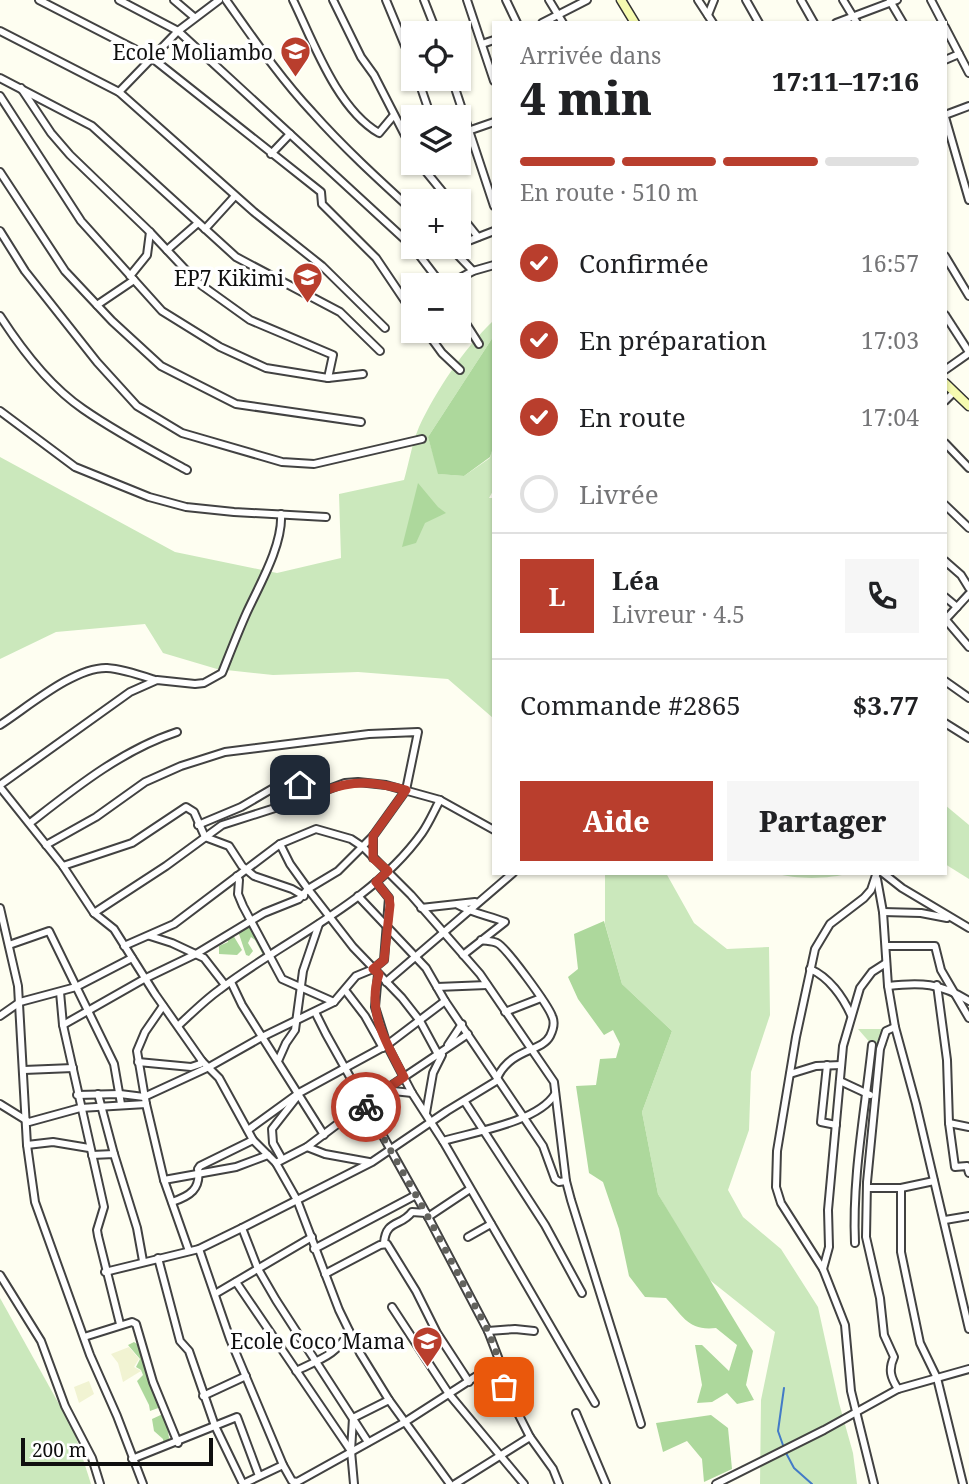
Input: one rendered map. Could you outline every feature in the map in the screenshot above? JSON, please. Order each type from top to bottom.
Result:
[{"type":"street","points":[[39,0],[152,58],[321,192],[322,204],[376,258],[401,295]]},
{"type":"street","points":[[119,0],[178,31],[401,236]]},
{"type":"street","points":[[174,0],[194,17]]},
{"type":"street","points":[[202,0],[209,7]]},
{"type":"street","points":[[119,92],[178,31],[219,0]]},
{"type":"street","points":[[226,0],[310,111],[401,200]]},
{"type":"street","points":[[293,0],[330,76],[358,116],[379,133],[394,115]]},
{"type":"street","points":[[333,0],[401,128]]},
{"type":"street","points":[[386,0],[401,36]]},
{"type":"street","points":[[424,0],[432,21]]},
{"type":"street","points":[[467,0],[492,75]]},
{"type":"street","points":[[506,0],[516,21]]},
{"type":"street","points":[[549,0],[562,21]]},
{"type":"street","points":[[547,21],[587,0]]},
{"type":"street","points":[[621,0],[634,21]]},
{"type":"street","points":[[698,0],[712,21]]},
{"type":"street","points":[[708,15],[714,0]]},
{"type":"street","points":[[746,0],[759,21]]},
{"type":"street","points":[[801,0],[813,21]]},
{"type":"street","points":[[843,0],[855,19],[892,1],[902,21]]},
{"type":"street","points":[[931,0],[942,21]]},
{"type":"street","points":[[0,31],[119,92],[235,196],[322,266],[385,328]]},
{"type":"street","points":[[947,31],[969,73]]},
{"type":"street","points":[[482,44],[492,41]]},
{"type":"street","points":[[947,59],[959,54]]},
{"type":"street","points":[[0,78],[92,126],[236,257],[340,312],[380,351]]},
{"type":"street","points":[[20,88],[51,133],[197,282],[250,320],[333,355],[328,378]]},
{"type":"street","points":[[0,96],[81,220],[162,312],[220,347],[266,368],[328,378],[363,374]]},
{"type":"street","points":[[947,115],[969,106]]},
{"type":"street","points":[[471,130],[492,122]]},
{"type":"street","points":[[947,123],[969,200]]},
{"type":"street","points":[[271,153],[290,134]]},
{"type":"street","points":[[471,140],[492,200]]},
{"type":"street","points":[[0,172],[65,271],[161,366],[236,404],[361,422]]},
{"type":"street","points":[[429,175],[441,189]]},
{"type":"street","points":[[205,229],[235,196]]},
{"type":"street","points":[[167,250],[198,223]]},
{"type":"street","points":[[471,228],[478,237]]},
{"type":"street","points":[[0,231],[25,271],[105,371],[137,406],[182,433],[282,462],[314,464],[422,439]]},
{"type":"street","points":[[97,305],[132,278],[147,255],[150,232]]},
{"type":"street","points":[[471,240],[492,232]]},
{"type":"street","points":[[422,259],[433,273]]},
{"type":"street","points":[[463,259],[473,271]]},
{"type":"street","points":[[947,259],[969,296]]},
{"type":"street","points":[[469,273],[492,266]]},
{"type":"street","points":[[0,316],[13,337],[50,380],[81,408],[187,470]]},
{"type":"street","points":[[947,318],[969,353],[947,369]]},
{"type":"street","points":[[471,332],[479,344]]},
{"type":"street","points":[[435,343],[460,370]]},
{"type":"street","points":[[947,385],[969,406]]},
{"type":"street","points":[[947,399],[954,392]]},
{"type":"street","points":[[0,403],[1,411],[75,467],[149,497],[186,507],[326,517]]},
{"type":"street","points":[[947,445],[969,468]]},
{"type":"street","points":[[947,507],[969,528]]},
{"type":"street","points":[[0,725],[59,686],[91,669],[117,669],[157,680],[195,684],[204,683],[222,673],[263,580],[271,554],[276,548],[282,526],[281,514]]},
{"type":"street","points":[[947,563],[961,575],[969,588]]},
{"type":"street","points":[[947,618],[969,594]]},
{"type":"street","points":[[947,599],[957,607]]},
{"type":"street","points":[[947,622],[969,647]]},
{"type":"street","points":[[157,680],[130,692],[0,786],[63,866],[94,913],[114,929],[163,1006],[202,1061],[219,1078],[253,1140],[268,1155],[279,1161]]},
{"type":"street","points":[[947,682],[969,698]]},
{"type":"street","points":[[947,724],[969,738]]},
{"type":"street","points":[[30,823],[78,786],[132,752],[160,737],[177,732]]},
{"type":"street","points":[[46,845],[96,817],[145,782],[181,766],[225,752],[369,734],[418,732],[406,790],[373,836],[338,871],[253,922],[144,979],[63,1026]]},
{"type":"street","points":[[94,913],[222,825],[345,783],[358,782],[406,790],[440,800],[492,829]]},
{"type":"street","points":[[198,825],[241,807],[282,783],[313,785],[324,791]]},
{"type":"street","points":[[179,1025],[228,984],[319,924],[376,882],[424,831],[440,800]]},
{"type":"street","points":[[63,866],[132,843],[186,807],[194,812],[205,837],[229,846],[240,864],[254,876],[306,892]]},
{"type":"street","points":[[124,946],[174,924],[280,844],[318,829],[351,839],[363,847],[463,955],[554,1082],[566,1181],[640,1423]]},
{"type":"street","points":[[373,836],[373,858]]},
{"type":"street","points":[[280,844],[306,892],[331,915],[353,947],[420,1021],[441,1054]]},
{"type":"street","points":[[386,982],[511,875]]},
{"type":"street","points":[[878,875],[888,986],[895,1027],[945,1220],[969,1329]]},
{"type":"street","points":[[874,1484],[855,1413],[845,1325],[823,1269],[781,1203],[776,1186],[777,1151],[815,949],[826,930],[841,914],[872,890],[878,875]]},
{"type":"street","points":[[880,875],[969,928]]},
{"type":"street","points":[[237,876],[238,894],[282,979],[334,1002]]},
{"type":"street","points":[[376,882],[389,898],[384,960],[376,971],[374,1007],[385,1047]]},
{"type":"street","points":[[358,896],[426,968],[445,1001],[543,1146],[555,1179],[559,1182],[566,1181]]},
{"type":"street","points":[[421,908],[480,900]]},
{"type":"street","points":[[458,905],[505,922],[463,955]]},
{"type":"street","points":[[0,908],[20,1002],[25,1120],[35,1202],[84,1337],[143,1484]]},
{"type":"street","points":[[883,912],[921,913],[953,920]]},
{"type":"street","points":[[278,1061],[295,1030],[303,971],[319,924]]},
{"type":"street","points":[[9,945],[49,931],[114,1065],[121,1104]]},
{"type":"street","points":[[150,936],[172,943],[206,960],[228,984],[324,1135]]},
{"type":"street","points":[[105,1272],[199,1249],[372,1162],[497,1079],[508,1061],[548,1041],[553,1017],[541,998],[500,945],[481,940]]},
{"type":"street","points":[[886,946],[934,946],[942,970],[969,1018]]},
{"type":"street","points":[[0,1016],[20,1002],[76,987],[132,958]]},
{"type":"street","points":[[823,1269],[828,1247],[828,1210],[841,1065],[851,1015],[860,988],[872,972],[887,963]]},
{"type":"street","points":[[810,969],[821,975],[834,988],[851,1015]]},
{"type":"street","points":[[0,1104],[25,1120],[34,1122],[80,1108],[145,1100],[334,1002],[356,976],[376,971]]},
{"type":"street","points":[[888,986],[913,983],[937,985],[969,1001]]},
{"type":"street","points":[[436,987],[487,985]]},
{"type":"street","points":[[937,985],[947,1060],[949,1123],[955,1167],[967,1166],[969,1173]]},
{"type":"street","points":[[345,990],[365,1016],[426,1113],[596,1403]]},
{"type":"street","points":[[60,992],[63,1026],[77,1095],[104,1207],[97,1230],[105,1272],[120,1324]]},
{"type":"street","points":[[505,1012],[541,998]]},
{"type":"street","points":[[248,1130],[298,1094],[385,1047],[445,1001]]},
{"type":"street","points":[[163,1006],[138,1045],[138,1062],[164,1180],[189,1251]]},
{"type":"street","points":[[315,1012],[488,1331],[506,1378],[504,1387]]},
{"type":"street","points":[[426,1113],[430,1086],[441,1054],[461,1024]]},
{"type":"street","points":[[895,1027],[886,1031],[880,1049],[867,1188],[866,1237],[880,1298],[884,1335],[894,1357],[890,1366],[892,1380],[898,1389]]},
{"type":"street","points":[[279,1161],[307,1147],[364,1104],[468,1034]]},
{"type":"street","points":[[855,1243],[853,1212],[856,1173],[872,1045]]},
{"type":"street","points":[[138,1062],[191,1067],[200,1065],[202,1061]]},
{"type":"street","points":[[827,1065],[821,1122],[836,1125]]},
{"type":"street","points":[[790,1074],[808,1067],[841,1065]]},
{"type":"street","points":[[24,1070],[73,1068]]},
{"type":"street","points":[[840,1081],[875,1097]]},
{"type":"street","points":[[384,1090],[412,1094]]},
{"type":"street","points":[[443,1141],[523,1116],[547,1104],[556,1092]]},
{"type":"street","points":[[99,1094],[143,1261]]},
{"type":"street","points":[[77,1095],[120,1094],[145,1100]]},
{"type":"street","points":[[298,1094],[271,1129],[273,1143],[349,1331],[389,1400],[453,1484],[530,1437]]},
{"type":"street","points":[[465,1102],[545,1225],[582,1293]]},
{"type":"street","points":[[949,1123],[969,1127]]},
{"type":"street","points":[[172,1202],[189,1196],[199,1181],[200,1166],[253,1140]]},
{"type":"street","points":[[27,1145],[52,1142],[90,1152],[114,1154]]},
{"type":"street","points":[[307,1147],[325,1154],[372,1162]]},
{"type":"street","points":[[164,1180],[236,1167],[268,1155]]},
{"type":"street","points":[[867,1188],[901,1188],[934,1181]]},
{"type":"street","points":[[901,1188],[901,1252],[920,1343],[937,1378],[963,1484]]},
{"type":"street","points":[[384,1243],[384,1236],[391,1225],[407,1218],[412,1212],[427,1215],[470,1189]]},
{"type":"street","points":[[314,1249],[415,1195]]},
{"type":"street","points":[[945,1220],[969,1216]]},
{"type":"street","points":[[468,1237],[491,1224]]},
{"type":"street","points":[[242,1228],[258,1269],[276,1300],[368,1442]]},
{"type":"street","points":[[215,1294],[312,1237]]},
{"type":"street","points":[[325,1273],[384,1243]]},
{"type":"street","points":[[384,1243],[401,1265],[437,1333],[469,1382]]},
{"type":"street","points":[[199,1249],[246,1376],[292,1481],[297,1482],[405,1422],[481,1374],[490,1373],[501,1380],[530,1437],[553,1468],[559,1484]]},
{"type":"street","points":[[158,1258],[180,1341],[189,1351],[215,1426],[243,1484],[283,1465]]},
{"type":"street","points":[[0,1275],[40,1341],[65,1406],[92,1458],[100,1484]]},
{"type":"street","points":[[236,1282],[351,1451]]},
{"type":"street","points":[[392,1307],[449,1394],[524,1484]]},
{"type":"street","points":[[84,1337],[120,1324],[136,1324],[153,1382],[178,1443]]},
{"type":"street","points":[[296,1371],[340,1348],[349,1331]]},
{"type":"street","points":[[488,1331],[534,1331]]},
{"type":"street","points":[[716,1484],[898,1389],[969,1369]]},
{"type":"street","points":[[203,1396],[246,1376]]},
{"type":"street","points":[[353,1418],[389,1400]]},
{"type":"street","points":[[576,1413],[606,1484]]},
{"type":"street","points":[[132,1460],[238,1418],[260,1476]]},
{"type":"street","points":[[353,1418],[351,1451],[354,1484]]},
{"type":"green space","points":[[492,322],[492,339],[428,437],[439,474],[464,476],[490,458],[492,449],[492,493],[489,498],[492,498],[492,717],[448,679],[358,672],[273,675],[217,669],[163,653],[145,624],[56,632],[0,659],[0,457],[175,552],[277,573],[341,558],[339,494],[404,480],[417,433],[426,413],[461,357]]},
{"type":"green space","points":[[492,339],[490,457],[464,476],[438,474],[428,437]]},
{"type":"green space","points":[[418,483],[446,513],[425,523],[416,543],[402,547]]},
{"type":"green space","points":[[947,807],[969,825],[969,879],[947,865]]},
{"type":"green space","points":[[605,875],[667,875],[694,923],[727,949],[769,947],[770,1015],[751,1072],[749,1130],[728,1190],[743,1217],[781,1249],[818,1307],[853,1453],[857,1484],[760,1484],[761,1400],[775,1332],[706,1277],[658,1194],[642,1112],[672,1031],[622,984],[605,924]]},
{"type":"green space","points":[[784,875],[842,875],[813,878]]},
{"type":"green space","points":[[604,921],[622,984],[672,1031],[642,1112],[658,1194],[753,1351],[746,1385],[754,1400],[737,1404],[727,1393],[712,1402],[697,1403],[702,1385],[695,1345],[702,1345],[729,1371],[737,1345],[716,1328],[693,1325],[682,1317],[666,1298],[645,1297],[629,1276],[619,1229],[603,1182],[589,1173],[576,1086],[596,1085],[600,1059],[616,1058],[620,1044],[613,1030],[604,1035],[578,999],[568,977],[578,969],[574,934]]},
{"type":"green space","points":[[252,924],[268,954],[263,955],[251,937],[248,943],[253,951],[249,956],[246,955],[238,931]]},
{"type":"green space","points":[[233,935],[242,950],[237,955],[219,954],[219,946],[228,942],[227,938]]},
{"type":"green space","points":[[858,1029],[883,1029],[887,1046],[872,1045]]},
{"type":"green space","points":[[0,1298],[74,1431],[91,1484],[0,1484]]},
{"type":"green space","points":[[134,1342],[140,1346],[151,1380],[150,1385],[161,1407],[150,1411],[137,1381],[143,1375],[136,1367],[140,1359],[128,1345]]},
{"type":"green space","points":[[129,1347],[139,1359],[134,1367],[141,1371],[123,1382],[118,1363],[111,1354]]},
{"type":"green space","points":[[89,1381],[94,1394],[79,1403],[74,1387]]},
{"type":"green space","points":[[165,1413],[170,1444],[164,1447],[163,1439],[154,1431],[152,1419]]},
{"type":"green space","points":[[711,1415],[728,1428],[732,1469],[704,1482],[702,1459],[687,1441],[663,1452],[656,1423]]},
{"type":"waterway","points":[[784,1388],[778,1431],[784,1448]]},
{"type":"waterway","points":[[786,1453],[794,1468],[812,1484]]},
{"type":"way so far","points":[[366,1107],[488,1331],[506,1378],[504,1387]]},
{"type":"place","name":"Ecole Moliambo","points":[[296,79]]},
{"type":"place","name":"EP7 Kikimi","points":[[307,305]]},
{"type":"place","name":"Ecole Coco Mama","points":[[428,1368]]},
{"type":"route","points":[[300,785],[317,785],[324,791],[345,783],[358,782],[406,790],[373,836],[373,858],[388,871],[376,882],[389,898],[390,905],[384,960],[373,969],[379,974],[374,1007],[381,1032],[404,1077],[364,1104],[366,1107]]}]
